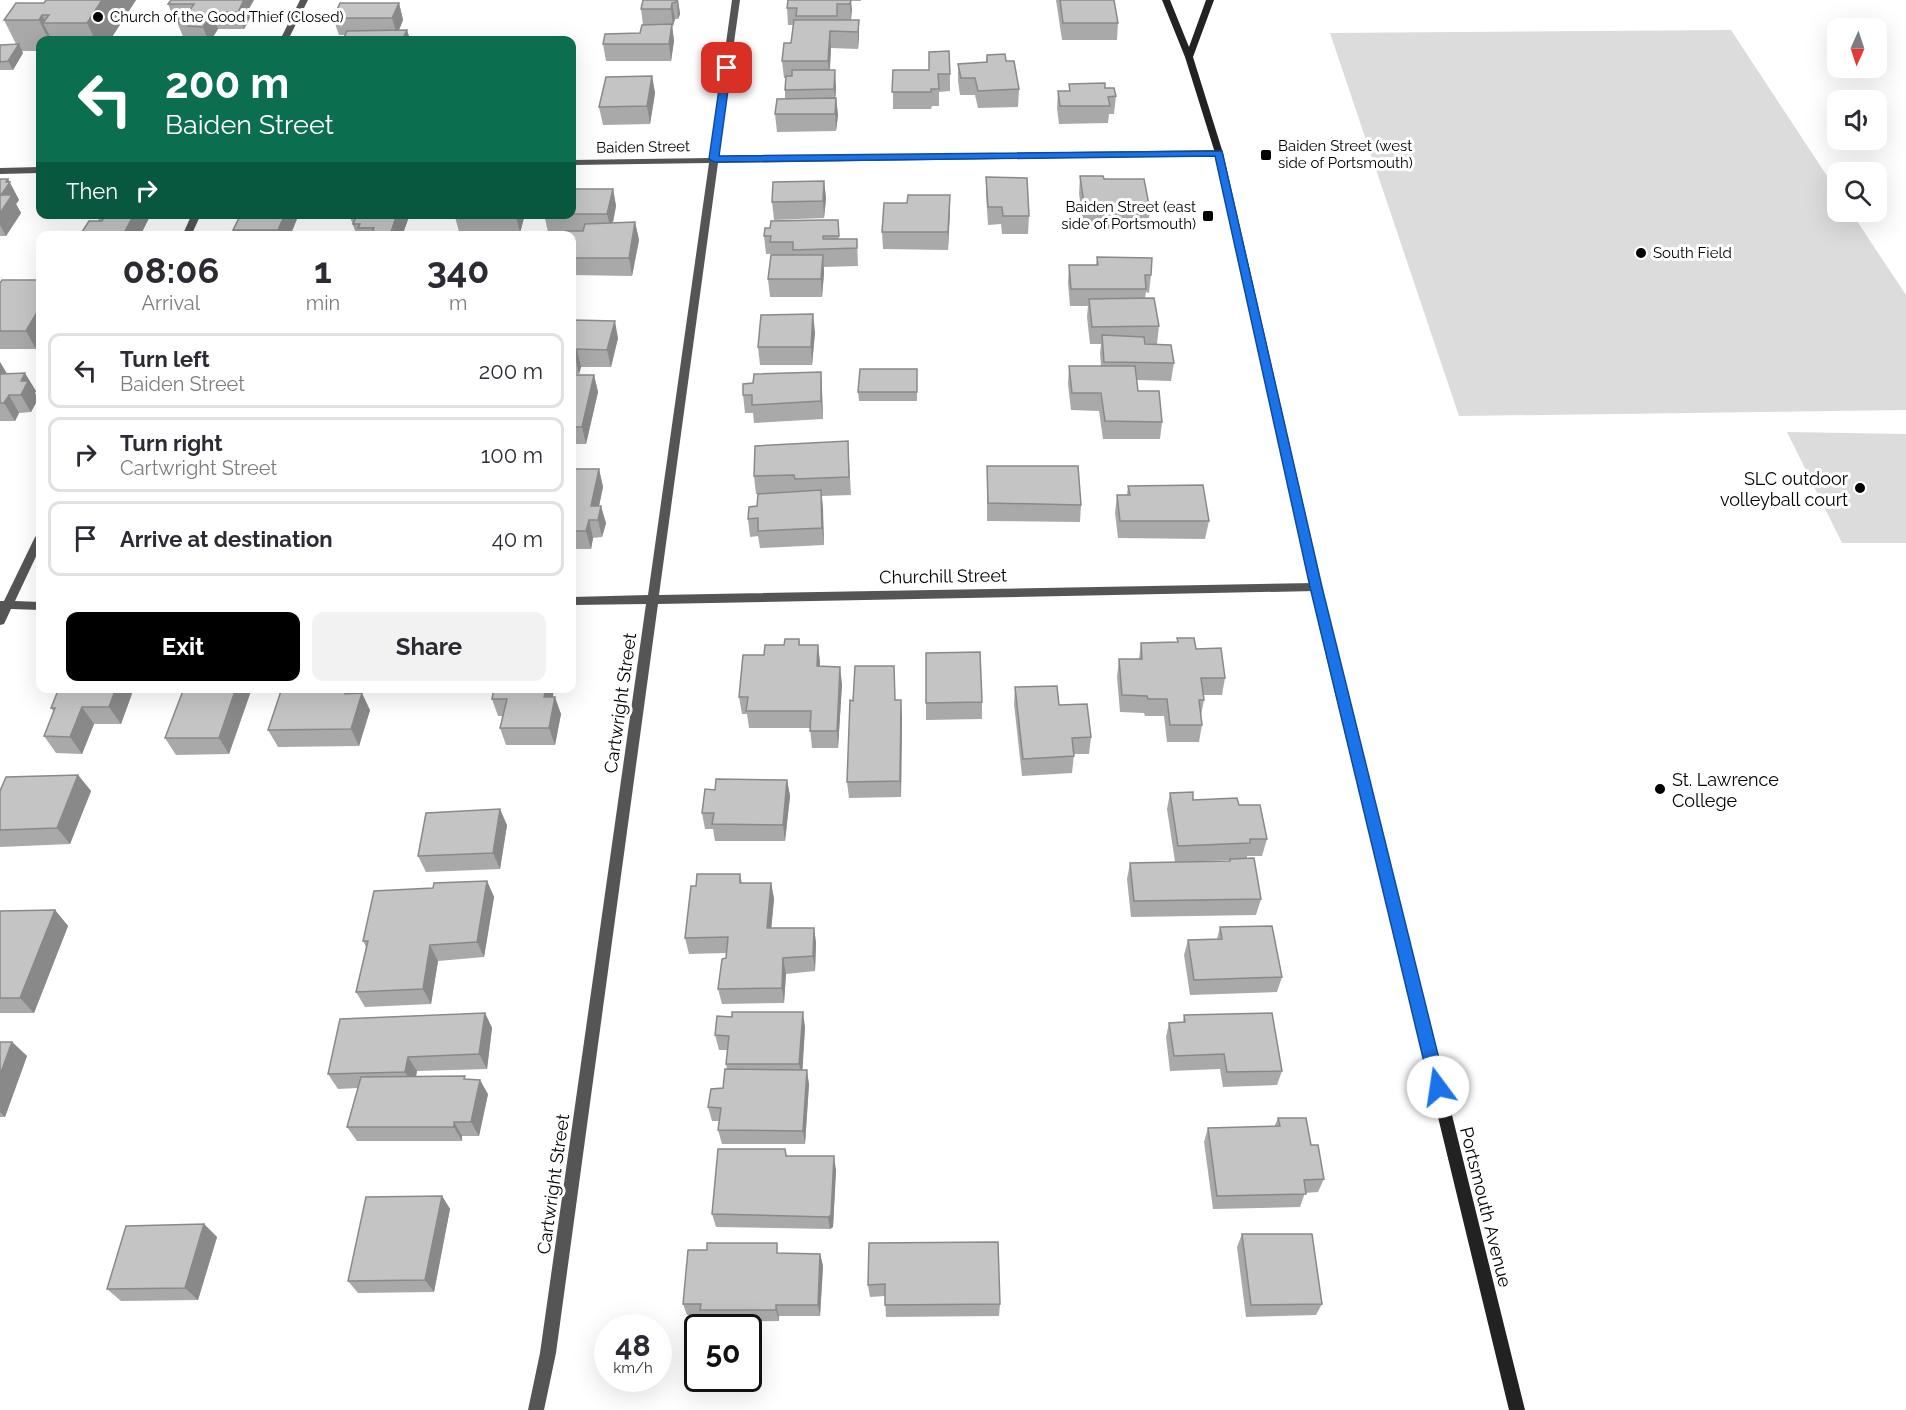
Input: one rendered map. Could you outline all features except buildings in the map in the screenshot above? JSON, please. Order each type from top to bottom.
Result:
[{"type":"main road","name":"Portsmouth Avenue","points":[[1166,0],[1190,57],[1219,153],[1316,587],[1517,1410]]},
{"type":"main road","points":[[1190,57],[1210,0]]},
{"type":"street","points":[[286,36],[304,0]]},
{"type":"street","name":"Cartwright Street","points":[[536,1410],[548,1353],[736,0]]},
{"type":"street","name":"Baiden Street","points":[[576,162],[1219,153]]},
{"type":"street","points":[[0,171],[36,170]]},
{"type":"street","points":[[0,621],[4,605],[36,545]]},
{"type":"street","name":"Churchill Street","points":[[576,601],[1316,587]]},
{"type":"street","points":[[4,605],[36,606]]},
{"type":"shaded area","name":"South Field","points":[[1731,30],[1827,176],[1827,222],[1858,222],[1906,295],[1906,410],[1459,416],[1330,33]]},
{"type":"shaded area","name":"SLC outdoor volleyball court","points":[[1787,432],[1906,434],[1906,543],[1842,543]]},
{"type":"place","name":"Church of the Good Thief (Closed)","points":[[98,17]]},
{"type":"place","name":"Baiden Street (west side of Portsmouth)","points":[[1266,155]]},
{"type":"place","name":"Baiden Street (east side of Portsmouth)","points":[[1208,216]]},
{"type":"place","name":"South Field","points":[[1641,253]]},
{"type":"place","name":"SLC outdoor volleyball court","points":[[1860,488]]},
{"type":"place","name":"St. Lawrence College","points":[[1660,789]]},
{"type":"route","points":[[727,68],[714,159],[1219,153],[1316,587],[1438,1087]]}]
